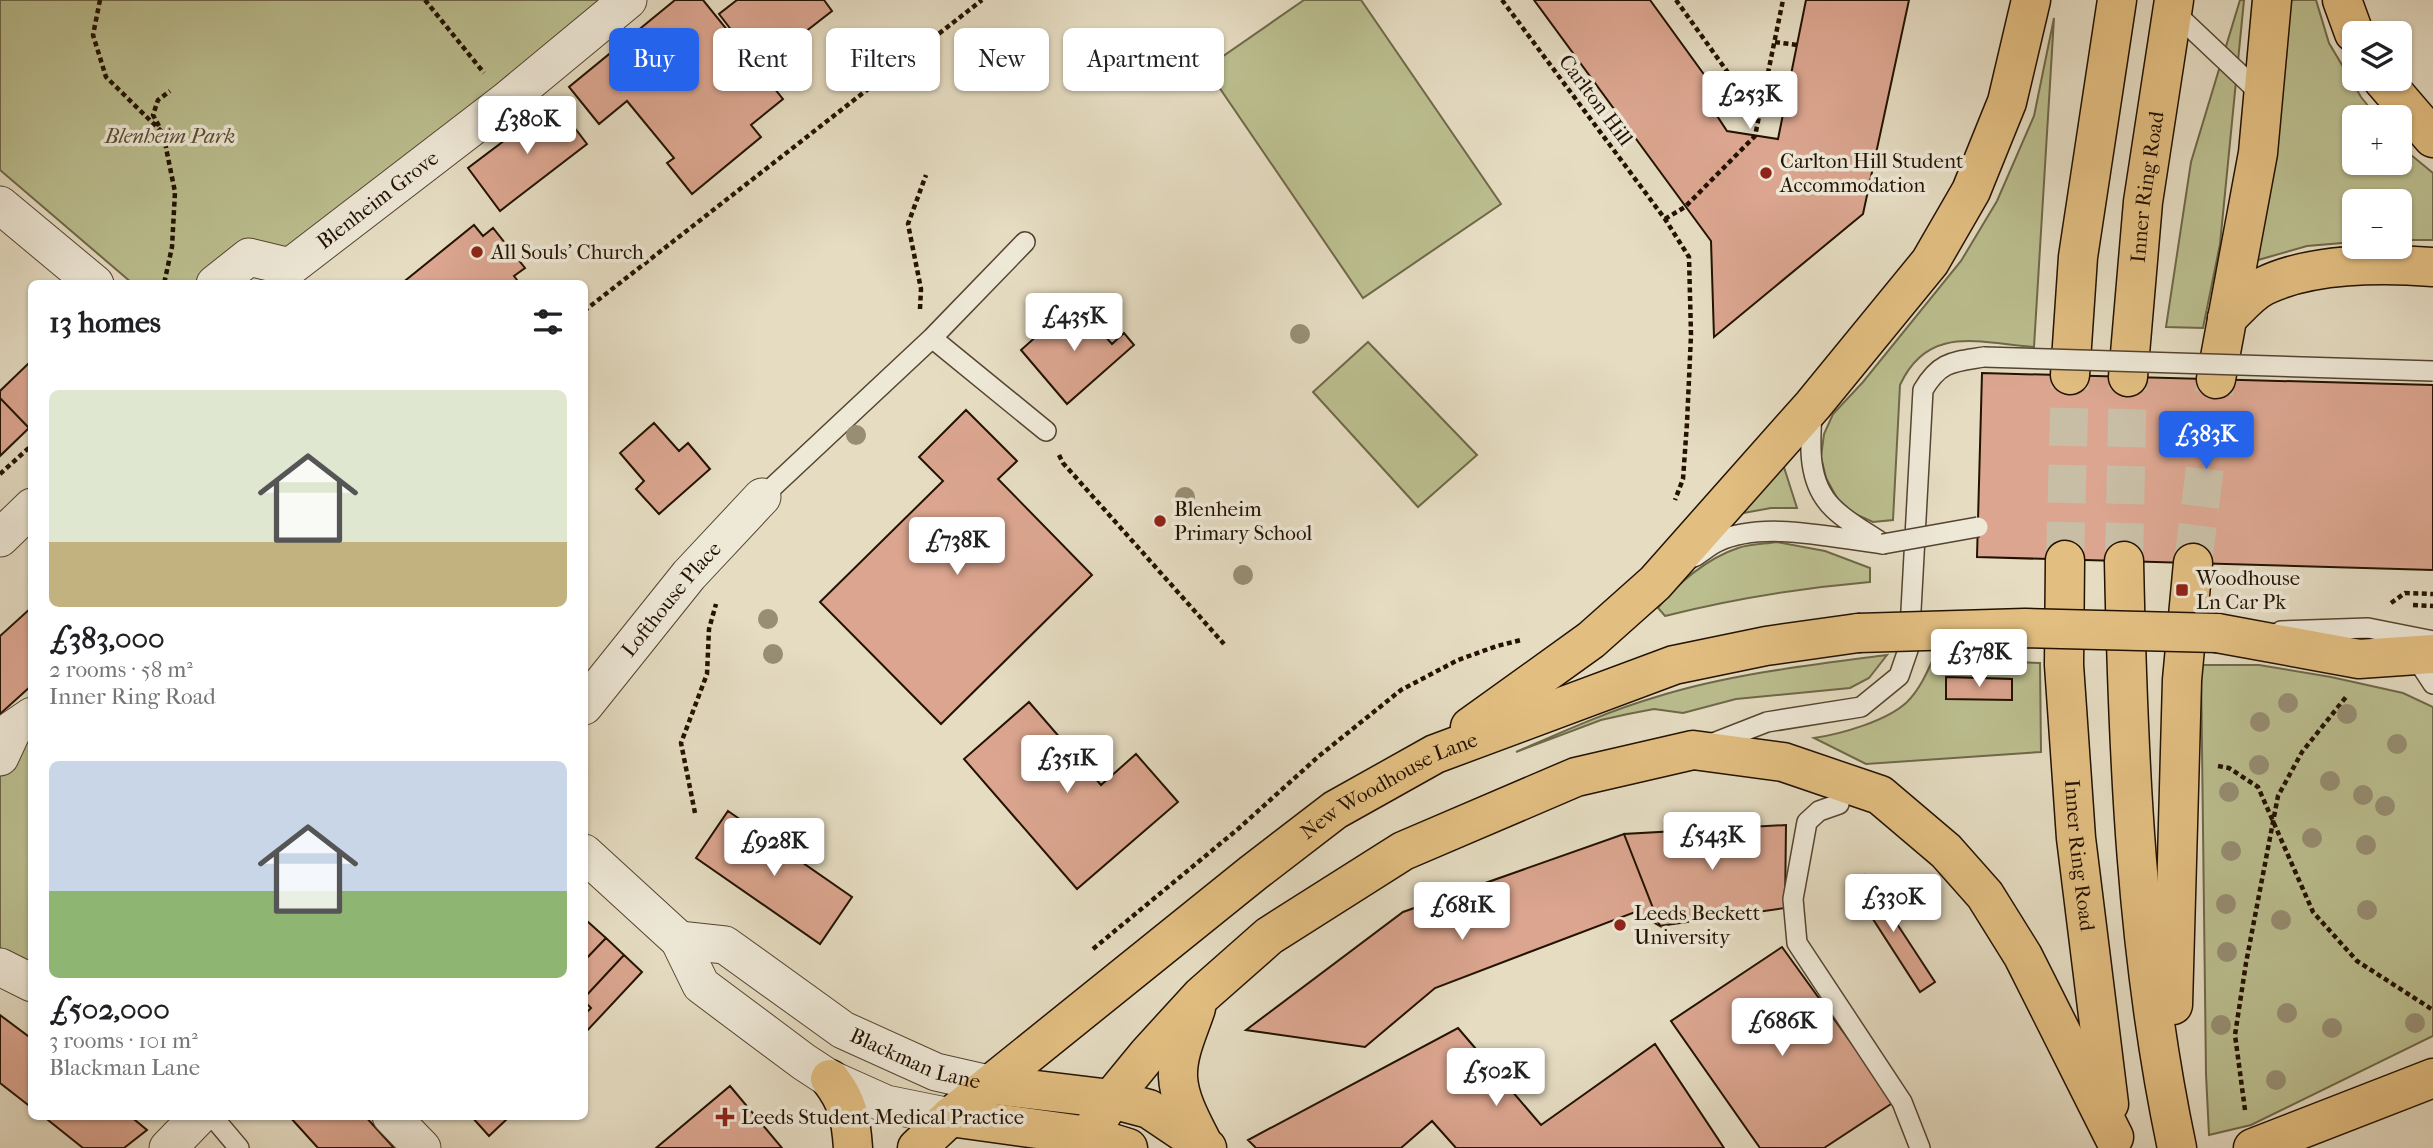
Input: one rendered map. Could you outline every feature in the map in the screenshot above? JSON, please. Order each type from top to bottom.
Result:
[{"type":"highway","points":[[1435,754],[1591,639],[1655,583],[1813,405],[1930,262],[1971,191],[2007,102],[2031,0]]},
{"type":"highway","points":[[2070,375],[2078,257],[2117,0]]},
{"type":"highway","points":[[2216,379],[2258,153],[2272,0]]},
{"type":"highway","points":[[2342,0],[2350,21]]},
{"type":"highway","name":"Inner Ring Road","points":[[2128,377],[2143,202],[2173,5]]},
{"type":"highway","points":[[2392,91],[2433,138]]},
{"type":"highway","points":[[2227,318],[2261,287],[2301,272],[2395,264],[2433,267]]},
{"type":"highway","name":"Inner Ring Road","points":[[2065,559],[2064,665],[2076,838],[2115,1142]]},
{"type":"highway","points":[[2124,561],[2128,736],[2135,837],[2152,1004],[2174,1135]]},
{"type":"highway","points":[[2174,1135],[2174,939],[2182,680],[2193,563]]},
{"type":"highway","name":"New Woodhouse Lane","points":[[930,1136],[1252,873],[1335,810],[1435,754],[1674,665],[1766,646],[1858,633],[2025,628],[2217,633],[2359,659],[2428,659]]},
{"type":"highway","points":[[1089,1136],[1111,1099],[1201,996],[1269,936],[1403,851],[1576,777],[1693,750],[1783,762],[1880,795],[1946,851],[1985,895],[2023,956],[2115,1142]]},
{"type":"highway","points":[[1201,996],[1181,1052],[1178,1078],[1184,1103],[1205,1146]]},
{"type":"highway","points":[[2254,1148],[2300,1140],[2433,1078]]},
{"type":"highway","points":[[830,1079],[844,1097],[853,1148]]},
{"type":"highway","name":"Blackman Lane","points":[[993,1085],[1111,1099],[1149,1109],[1205,1146]]},
{"type":"highway","points":[[930,1136],[1044,1148]]},
{"type":"highway","name":"Blackman Lane","points":[[930,1136],[1089,1136],[1128,1148]]},
{"type":"street","name":"Blenheim Grove","points":[[220,280],[249,257],[290,267],[506,100],[628,0]]},
{"type":"street","points":[[0,205],[90,280]]},
{"type":"street","name":"Lofthouse Place","points":[[588,701],[689,575],[762,497]]},
{"type":"street","points":[[0,538],[28,511]]},
{"type":"street","points":[[0,757],[13,729],[28,719]]},
{"type":"street","name":"Blackman Lane","points":[[588,857],[679,940],[701,985],[830,1079],[897,1108],[930,1136]]},
{"type":"street","name":"Blackman Lane","points":[[679,940],[725,945],[843,1030],[936,1072],[993,1085]]},
{"type":"street","points":[[0,967],[28,981]]},
{"type":"street","points":[[168,1148],[195,1120]]},
{"type":"street","points":[[395,1120],[422,1148]]},
{"type":"lane","points":[[2173,5],[2263,96]]},
{"type":"lane","points":[[2400,91],[2433,109]]},
{"type":"lane","points":[[762,497],[932,338],[1025,242]]},
{"type":"lane","points":[[932,338],[1045,431]]},
{"type":"lane","points":[[1693,750],[1767,722],[1861,707],[1899,676],[1909,647],[1923,390],[1933,373],[1950,363],[1984,357],[2433,371]]},
{"type":"lane","points":[[1813,405],[1809,447],[1816,484],[1831,507],[1882,544]]},
{"type":"lane","points":[[1655,583],[1718,542],[1756,532],[1790,531],[1882,544],[1978,527]]},
{"type":"lane","points":[[1839,804],[1819,811],[1807,822],[1794,899],[1797,943],[1902,1102],[1920,1148]]},
{"type":"lane","points":[[215,1120],[239,1148]]},
{"type":"path","points":[[100,0],[93,35],[106,77],[163,133]]},
{"type":"path","points":[[425,0],[506,100]]},
{"type":"path","points":[[588,308],[982,0]]},
{"type":"path","name":"Carlton Hill","points":[[1502,0],[1665,219],[1689,257],[1691,335],[1683,478],[1674,501]]},
{"type":"path","points":[[1676,0],[1760,117]]},
{"type":"path","points":[[1665,219],[1685,207],[1755,136],[1783,0]]},
{"type":"path","points":[[1775,42],[1797,45]]},
{"type":"path","points":[[165,280],[172,247],[175,192],[163,133],[153,115],[158,100],[170,92]]},
{"type":"path","points":[[917,352],[921,289],[908,224],[926,175]]},
{"type":"path","points":[[1045,431],[1063,463],[1224,644]]},
{"type":"path","points":[[0,474],[28,449]]},
{"type":"path","points":[[2390,603],[2405,593],[2433,594]]},
{"type":"path","points":[[695,813],[681,743],[707,674],[709,629],[718,597]]},
{"type":"path","points":[[2254,1148],[2243,1102],[2235,1035],[2246,962],[2278,796],[2302,752],[2349,693]]},
{"type":"path","points":[[2216,765],[2229,768],[2258,787],[2313,912],[2357,961],[2433,1010]]},
{"type":"green space","name":"Blenheim Park","points":[[0,0],[601,0],[286,261],[209,280],[128,280],[0,170]]},
{"type":"green space","points":[[1304,0],[1361,0],[1501,204],[1363,298],[1222,91],[1224,91],[1224,56]]},
{"type":"green space","points":[[2240,0],[2244,0],[2220,244],[2203,328],[2166,327],[2191,162]]},
{"type":"green space","points":[[2284,0],[2316,0],[2329,43],[2342,65],[2342,91],[2357,91],[2367,105],[2342,105],[2342,175],[2412,175],[2412,156],[2433,173],[2433,240],[2412,240],[2412,189],[2342,189],[2342,243],[2307,246],[2251,262]]},
{"type":"green space","points":[[2054,18],[2034,347],[1975,341],[1957,342],[1940,345],[1925,353],[1912,366],[1900,385],[1893,520],[1873,522],[1853,513],[1837,498],[1826,478],[1821,457],[1824,434],[1833,414],[1863,382],[1961,261],[1997,201],[2034,116]]},
{"type":"green space","points":[[1368,342],[1477,455],[1418,507],[1313,392]]},
{"type":"green space","points":[[1782,461],[1797,508],[1771,508],[1738,514]]},
{"type":"green space","points":[[1777,542],[1825,551],[1870,568],[1870,582],[1767,595],[1665,616],[1658,608],[1674,589],[1716,558],[1743,547]]},
{"type":"green space","points":[[1887,655],[1869,678],[1850,688],[1736,699],[1683,713],[1654,709],[1601,720],[1516,752],[1603,715],[1684,689],[1770,671]]},
{"type":"green space","points":[[1933,659],[2040,663],[2041,752],[1866,764],[1814,738],[1863,726],[1898,709],[1922,682]],"holes":[[[1947,677],[2012,679],[2012,699],[1946,699]]]},
{"type":"green space","points":[[2201,665],[2259,665],[2331,677],[2403,693],[2433,707],[2433,1036],[2251,1125],[2209,1135],[2206,1074]]},
{"type":"green space","points":[[28,726],[28,978],[0,964],[0,768]]},
{"type":"building","points":[[675,0],[703,0],[726,28],[713,28],[713,91],[777,91],[783,99],[751,125],[761,137],[692,194],[667,163],[674,158],[627,101],[599,124],[569,87],[609,54],[609,91],[699,91],[699,28],[641,28]]},
{"type":"building","points":[[737,0],[824,0],[832,11],[810,28],[730,28],[719,14]]},
{"type":"building","name":"Carlton Hill Student Accommodation","points":[[1534,0],[1650,0],[1716,91],[1706,99],[1727,131],[1778,139],[1806,0],[1909,0],[1863,214],[1714,337],[1711,241]]},
{"type":"building","points":[[555,102],[587,144],[500,211],[468,168]]},
{"type":"building","name":"All Souls' Church","points":[[474,225],[483,236],[493,228],[525,268],[514,276],[517,280],[406,280]]},
{"type":"building","points":[[1075,302],[1112,344],[1124,333],[1134,345],[1067,404],[1021,350]]},
{"type":"building","points":[[28,364],[28,427],[0,398],[0,391]]},
{"type":"building","points":[[1982,373],[2433,385],[2433,570],[1977,557]]},
{"type":"building","points":[[0,398],[28,429],[0,456]]},
{"type":"building","points":[[966,410],[1017,461],[998,479],[1092,575],[941,724],[820,602],[943,481],[919,457]]},
{"type":"building","points":[[654,423],[679,451],[688,443],[710,469],[659,514],[636,489],[644,481],[620,453]]},
{"type":"building","points":[[28,611],[28,689],[0,714],[0,636]]},
{"type":"building","points":[[1946,677],[2012,679],[2012,700],[1946,699]]},
{"type":"building","points":[[1029,702],[1101,785],[1136,754],[1178,802],[1077,889],[964,759]]},
{"type":"building","points":[[728,811],[852,897],[820,944],[696,858]]},
{"type":"building","points":[[1786,825],[1785,908],[1660,926],[1624,834]]},
{"type":"building","points":[[1624,834],[1660,926],[1635,912],[1435,988],[1365,1047],[1246,1030],[1403,912]]},
{"type":"building","points":[[1865,875],[1935,982],[1920,992],[1851,885]]},
{"type":"building","points":[[588,922],[606,938],[588,957]]},
{"type":"building","points":[[606,938],[624,955],[588,994],[588,957]]},
{"type":"building","points":[[1782,947],[1894,1102],[1824,1148],[1760,1148],[1671,1021]]},
{"type":"building","points":[[624,955],[642,972],[588,1030],[588,1011],[591,1008],[588,1005],[588,994]]},
{"type":"building","points":[[0,1015],[28,1036],[28,1105],[0,1083]]},
{"type":"building","points":[[1458,1028],[1541,1125],[1655,1044],[1724,1148],[1456,1148],[1432,1121],[1401,1148],[1256,1148],[1248,1140]]},
{"type":"building","points":[[1458,1028],[1541,1125],[1655,1044],[1724,1148],[1456,1148],[1432,1121],[1401,1148],[1256,1148],[1248,1140]]},
{"type":"building","name":"Leeds Student Medical Practice","points":[[730,1086],[782,1148],[656,1148]]},
{"type":"building","points":[[48,1120],[135,1120],[147,1130],[124,1148],[83,1148]]},
{"type":"building","points":[[293,1120],[369,1120],[394,1148],[318,1148]]},
{"type":"building","points":[[475,1120],[506,1120],[489,1136]]},
{"type":"tunnel","points":[[2065,560],[2070,375]]},
{"type":"tunnel","points":[[2124,561],[2128,377]]},
{"type":"tunnel","points":[[2193,563],[2216,379]]},
{"type":"place","name":"Carlton Hill Student Accommodation","points":[[1766,173]]},
{"type":"place","name":"All Souls' Church","points":[[477,252]]},
{"type":"place","name":"Blenheim Primary School","points":[[1160,521]]},
{"type":"place","name":"Woodhouse Ln Car Pk","points":[[2182,590]]},
{"type":"place","name":"Leeds Beckett University","points":[[1620,925]]},
{"type":"place","name":"Leeds Student Medical Practice","points":[[725,1117]]}]
